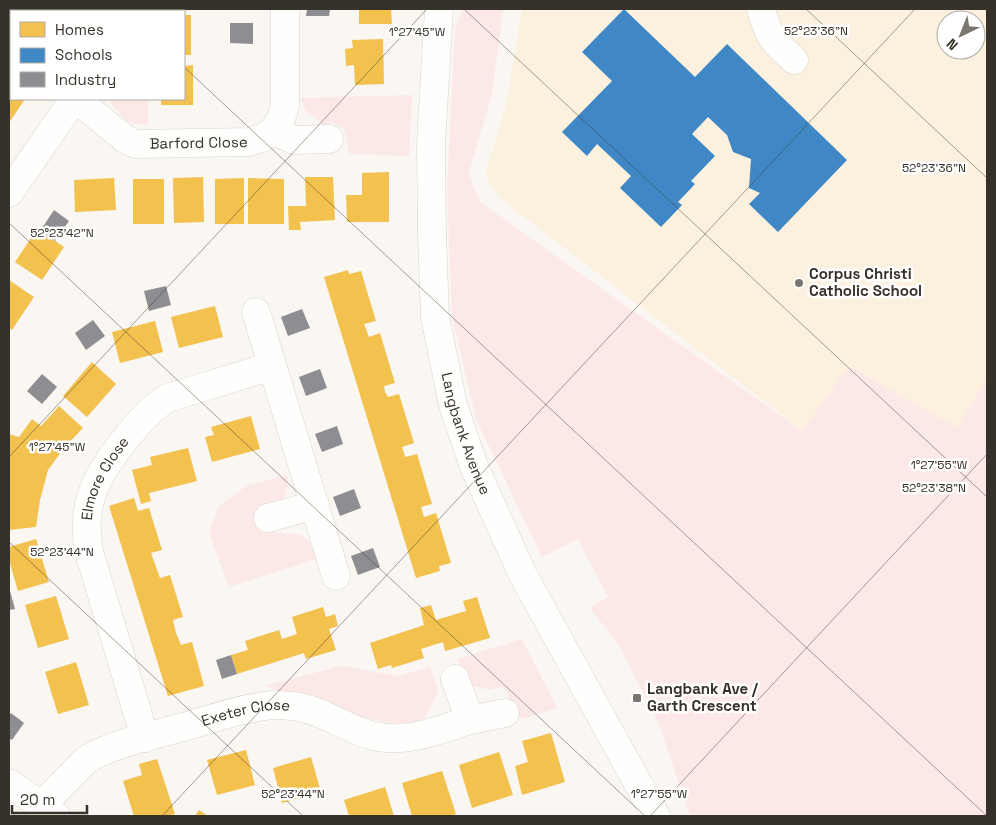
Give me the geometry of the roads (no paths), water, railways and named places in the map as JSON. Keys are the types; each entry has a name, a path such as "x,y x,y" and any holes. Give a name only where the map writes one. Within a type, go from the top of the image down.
{"street":[{"path":"284,9 285,106 281,119 273,130 294,140 330,139"},
{"name":"Langbank Avenue","path":"439,9 431,143 432,235 435,316 453,405 475,469 523,575 656,816"},
{"path":"761,9 767,32 794,60"},
{"path":"9,193 74,100"},
{"name":"Barford Close","path":"76,100 125,139 136,144 248,142 262,138 273,130"},
{"path":"256,312 336,576"},
{"name":"Elmore Close","path":"145,738 89,552 86,529 87,511 92,493 112,457 159,403 168,398 272,366"},
{"path":"268,518 315,505"},
{"path":"455,679 470,720"},
{"name":"Exeter Close","path":"48,811 86,760 94,755 145,738 265,706 285,705 304,708 369,735 386,738 403,738 419,735 470,720 505,713"},
{"path":"9,783 48,811"}],"place":[{"name":"Corpus Christi Catholic School","path":"799,283"},
{"name":"Langbank Ave / Garth Crescent","path":"637,698"}]}
